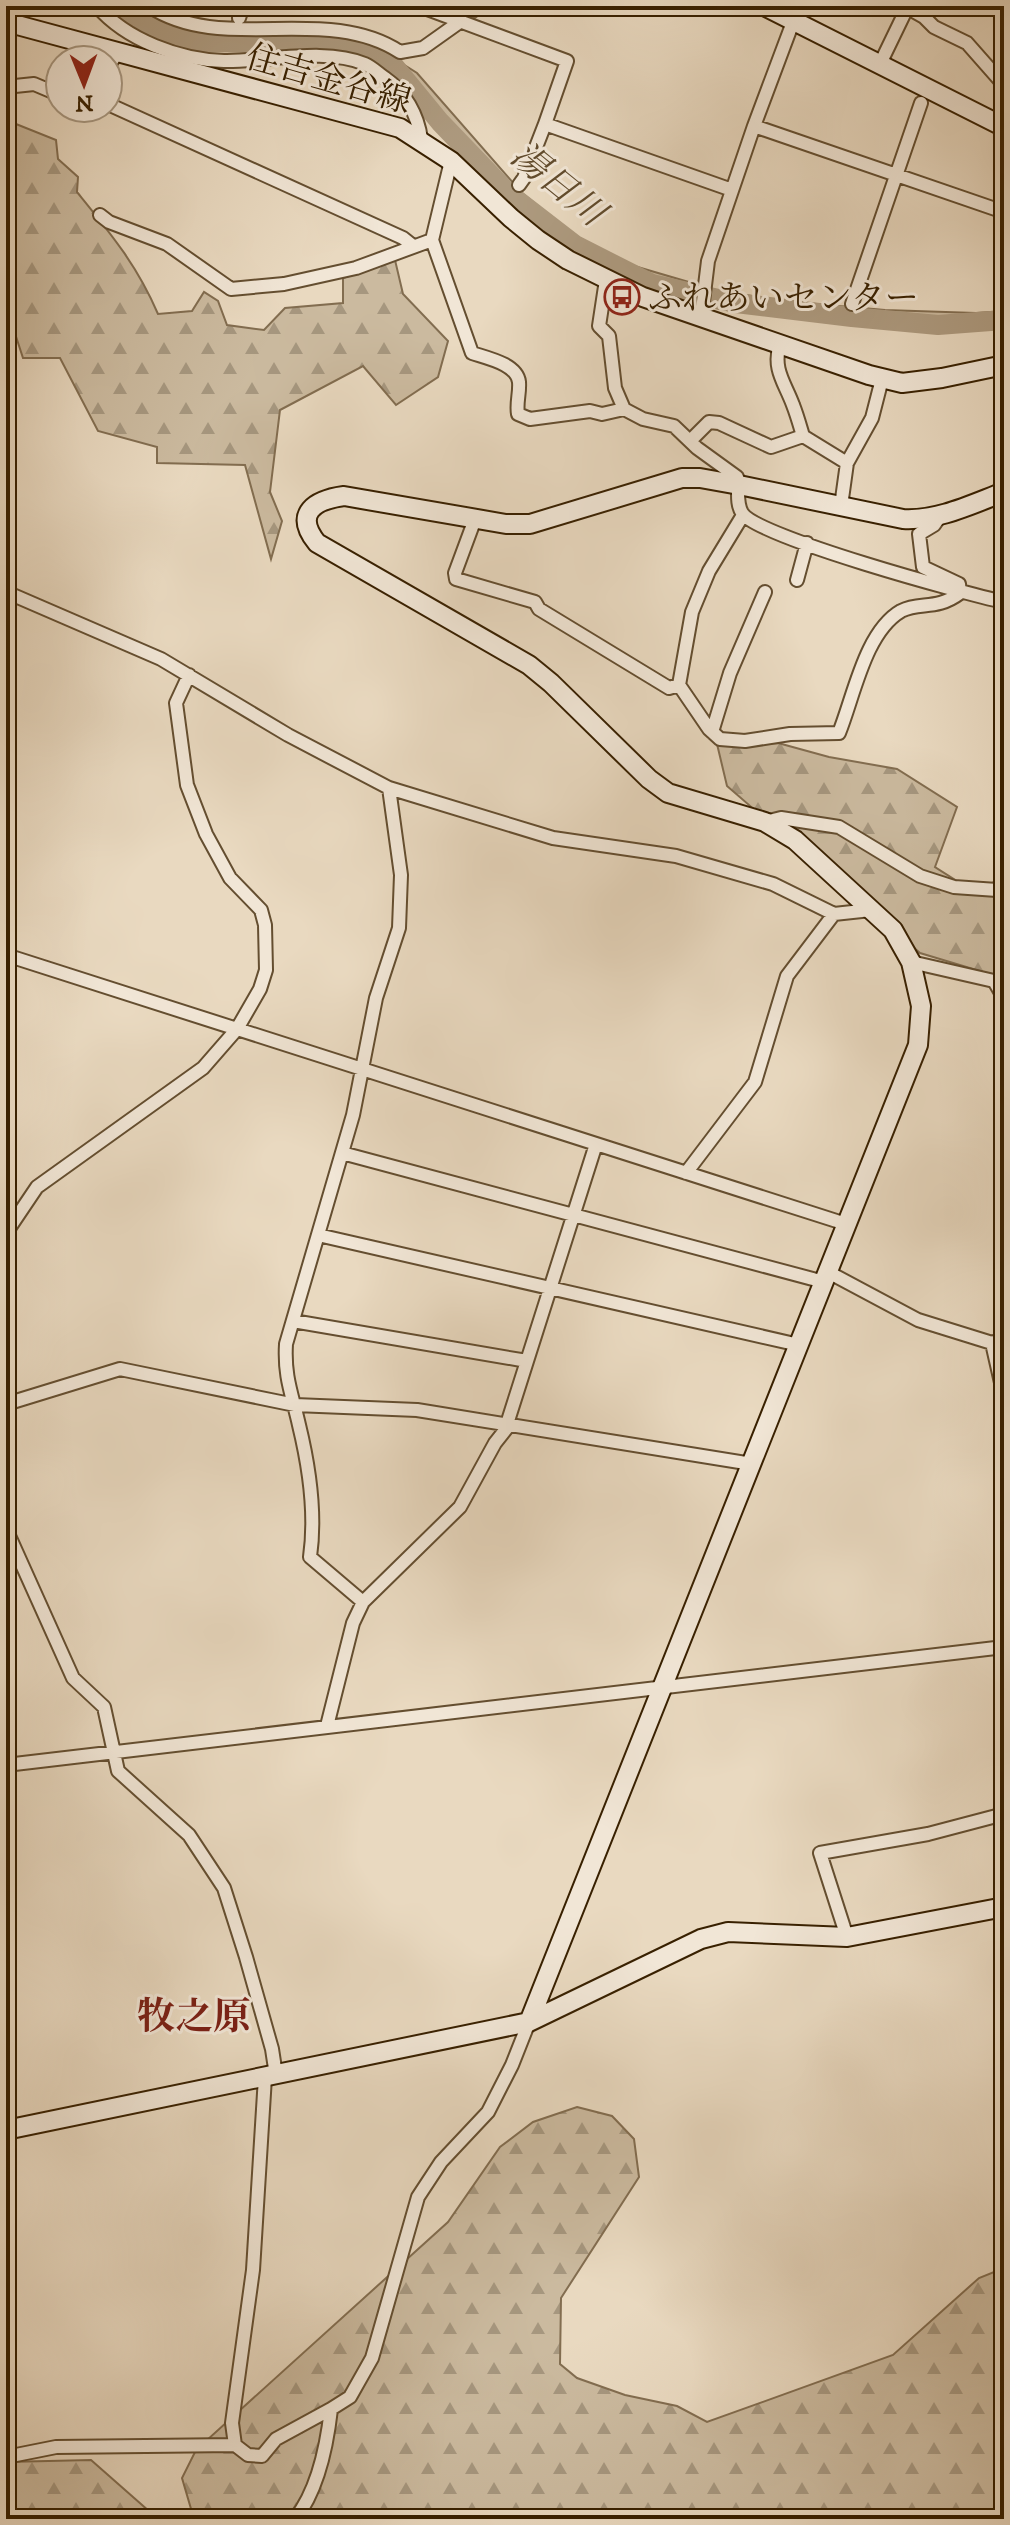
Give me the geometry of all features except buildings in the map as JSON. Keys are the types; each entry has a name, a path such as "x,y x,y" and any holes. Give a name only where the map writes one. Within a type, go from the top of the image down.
{"street":[{"path":"97,6 104,15 158,47 190,56 224,61 325,56 365,64 399,88 419,124 421,139"},
{"path":"149,6 164,16 199,26 358,33 386,43 400,52 423,48 465,23"},
{"path":"420,6 567,61 519,185"},
{"path":"764,6 1004,127"},
{"path":"879,66 908,7 934,27 967,43 1004,85"},
{"name":"住吉金谷線","path":"6,22 68,44"},
{"path":"702,312 708,261 793,22"},
{"name":"住吉金谷線","path":"124,62 373,119 400,128 451,161 538,240 606,280 702,312 780,344 902,383 1004,365"},
{"path":"15,86 34,84 44,88"},
{"path":"852,304 921,103"},
{"path":"124,111 389,232 413,246"},
{"path":"545,124 732,190"},
{"path":"754,126 1004,212"},
{"path":"451,161 432,240 472,353 503,364 514,372 519,381 518,414 530,419 590,411 602,414 624,409"},
{"path":"100,215 109,222 167,244 231,289 284,284 356,268 432,240"},
{"path":"606,280 599,326 609,336 615,388 624,409 643,419 674,426 737,477 737,499 743,515 764,528 807,543 960,593 1004,602"},
{"path":"780,344 778,373 793,404 803,436 847,463"},
{"path":"841,506 847,463 872,418 882,379"},
{"path":"690,441 709,422 719,423 771,447 803,436"},
{"path":"6,2457 56,2447 235,2445 248,2455 262,2456 276,2439 350,2397 372,2358 418,2197 441,2162 488,2112 512,2065 918,1045 921,1006 911,962 893,930 795,840 765,822 668,793 529,665 317,543 308,531 306,520 310,510 324,499 344,496 506,524 530,524 682,478 700,478 920,520 1004,492"},
{"path":"743,515 709,571 692,612 679,685 720,739 745,741 820,731 839,733 873,642 889,621 904,609 947,603 960,593"},
{"path":"941,515 934,525 919,534 923,567 959,584 960,593"},
{"path":"475,519 455,573 456,579 535,602 539,609 669,688 679,685"},
{"path":"797,580 807,543"},
{"path":"6,592 161,659 288,735 389,788 553,838 676,856 773,884 834,914 871,910"},
{"path":"712,732 730,673 765,592"},
{"path":"6,1233 37,1187 203,1068 237,1029 260,989 266,970 265,925 261,910 230,878 206,834 187,785 176,703 189,675"},
{"path":"363,1602 310,1557 314,1530 295,1405 285,1369 286,1344 353,1115 376,998 399,928 401,875 389,788"},
{"path":"765,822 781,818 839,827 920,876 954,887 997,890 1004,885"},
{"path":"686,1173 755,1082 787,976 834,914"},
{"path":"6,955 846,1224"},
{"path":"911,962 994,981 1004,998"},
{"path":"327,1726 353,1623 363,1602 460,1507 509,1424 596,1144"},
{"path":"342,1153 574,1215 826,1277 918,1320 998,1341 1004,1396"},
{"path":"318,1235 799,1345"},
{"path":"293,1321 527,1361"},
{"path":"6,1404 120,1369 295,1405 417,1410 752,1464"},
{"path":"6,1529 73,1678 104,1707 118,1771 189,1835 224,1888 272,2049 253,2270 232,2423 235,2445"},
{"path":"6,1765 1004,1647"},
{"path":"847,1937 820,1853 928,1834 1004,1814"},
{"path":"6,2130 529,2022 701,1939 728,1932 847,1937 1004,1907"},
{"path":"295,2519 307,2504 321,2462 331,2409"}],"green space":[{"path":"112,6 134,6 149,19 179,30 298,33 363,39 417,73 522,193 573,234 624,263 716,290 782,301 885,310 1004,311 1004,328 943,332 726,310 661,298 547,242 488,183 403,84 362,56 170,41 142,29"},
{"path":"6,120 56,140 58,159 78,177 77,192 132,265 158,314 192,311 204,292 218,301 227,325 264,330 285,308 343,303 343,278 395,260 403,294 448,341 438,377 396,405 363,366 280,410 270,492 282,521 271,559 245,465 157,463 157,447 98,431 60,358 23,358 8,312 6,315"},
{"path":"778,743 829,757 897,769 957,807 935,867 968,888 1004,893 1004,984 1000,977 920,953 727,786 717,744"},
{"path":"577,2107 612,2116 634,2139 639,2177 561,2298 560,2364 577,2378 625,2395 677,2406 707,2422 893,2355 979,2278 1004,2268 1004,2519 194,2519 182,2478 196,2450 448,2222 500,2147 533,2122"},
{"path":"91,2460 158,2519 6,2519 6,2462"}],"waterway":[{"name":"湯日川","path":"119,6 166,35 201,42 329,44 362,48 390,61 440,122 509,194 575,245 652,284 736,303 852,317 938,325 1004,320"},
{"path":"471,20 491,6"},
{"path":"390,61 411,56"}],"place":[{"name":"ふれあいセンター","path":"622,297"}],"district":[{"name":"牧之原","path":"194,2016"}]}
